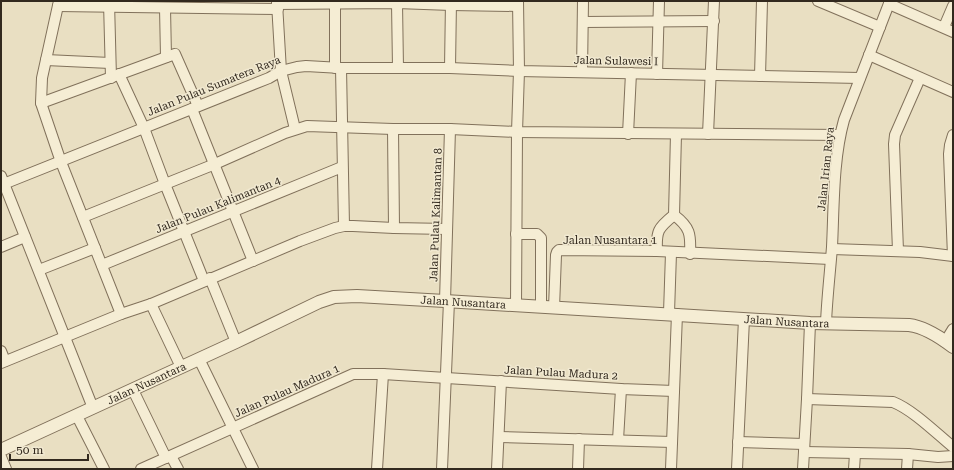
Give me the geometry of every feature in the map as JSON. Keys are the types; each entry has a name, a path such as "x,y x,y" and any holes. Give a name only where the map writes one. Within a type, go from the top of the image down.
{"street":[{"path":"582,72 583,1"},
{"path":"657,74 660,1"},
{"path":"708,134 712,75 714,1"},
{"path":"760,76 762,1"},
{"path":"335,2 338,68 343,127 342,167 344,226"},
{"path":"121,314 61,162 41,104 42,78 58,4 109,4 165,8 335,2 518,3 519,71 517,132 516,305"},
{"path":"821,2 880,26"},
{"path":"889,2 948,29 953,6"},
{"name":"Jalan Irian Raya","path":"826,323 827,293 832,248 833,209 840,135 844,120 889,2"},
{"path":"397,3 398,68"},
{"path":"450,68 451,3"},
{"path":"109,4 110,63 115,76 144,128 185,231 236,342"},
{"path":"277,5 281,72 295,129"},
{"path":"165,8 170,56 195,107 233,212 253,261"},
{"path":"583,22 714,21"},
{"path":"869,55 953,92"},
{"path":"41,104 170,56"},
{"path":"46,60 110,63"},
{"name":"Jalan Pulau Sumatera Raya","path":"2,182 61,162 281,72 297,67 450,68 519,71"},
{"name":"Jalan Sulawesi I","path":"519,71 860,78"},
{"path":"628,134 631,73"},
{"path":"898,251 894,144 895,135 920,78"},
{"path":"83,218 215,164 295,129 307,126 628,134 840,135"},
{"path":"393,129 394,228"},
{"name":"Jalan Pulau Kalimantan 8","path":"442,469 446,379 447,229 450,129"},
{"path":"656,251 657,233 674,215 676,134"},
{"path":"832,248 898,251 953,256 949,174 953,135"},
{"name":"Jalan Pulau Kalimantan 4","path":"102,265 342,167"},
{"path":"2,182 39,270 93,408"},
{"path":"674,215 683,222 691,236 690,254"},
{"path":"1,351 3,362 121,314 151,304 300,241 344,226 447,229"},
{"path":"516,234 537,234 541,238 541,306"},
{"path":"1,247 25,237"},
{"path":"39,270 95,248"},
{"name":"Jalan Nusantara 1","path":"554,308 556,255 559,250 656,251 690,254 830,259"},
{"name":"Jalan Nusantara 1","path":"671,253 674,391 671,469"},
{"name":"Jalan Nusantara","path":"1,450 133,390 319,302 334,297 357,296 541,306 810,323 917,326 949,344"},
{"path":"151,304 181,367"},
{"path":"737,469 744,319"},
{"path":"803,469 810,323"},
{"path":"949,344 953,329"},
{"path":"199,359 253,469"},
{"name":"Jalan Pulau Madura 1","path":"141,469 353,374 383,374 446,379"},
{"path":"377,469 383,374"},
{"name":"Jalan Pulau Madura 2","path":"446,379 674,391"},
{"path":"497,469 501,381"},
{"path":"618,440 621,389"},
{"path":"133,390 169,457 178,469"},
{"path":"807,398 893,402 901,405 953,447"},
{"path":"77,416 104,469"},
{"path":"499,436 672,442"},
{"path":"578,439 578,469"},
{"path":"738,442 855,454 908,454 938,457 953,456"},
{"path":"854,469 855,454"},
{"path":"907,469 908,454"},
{"path":"1,457 6,469"}]}
